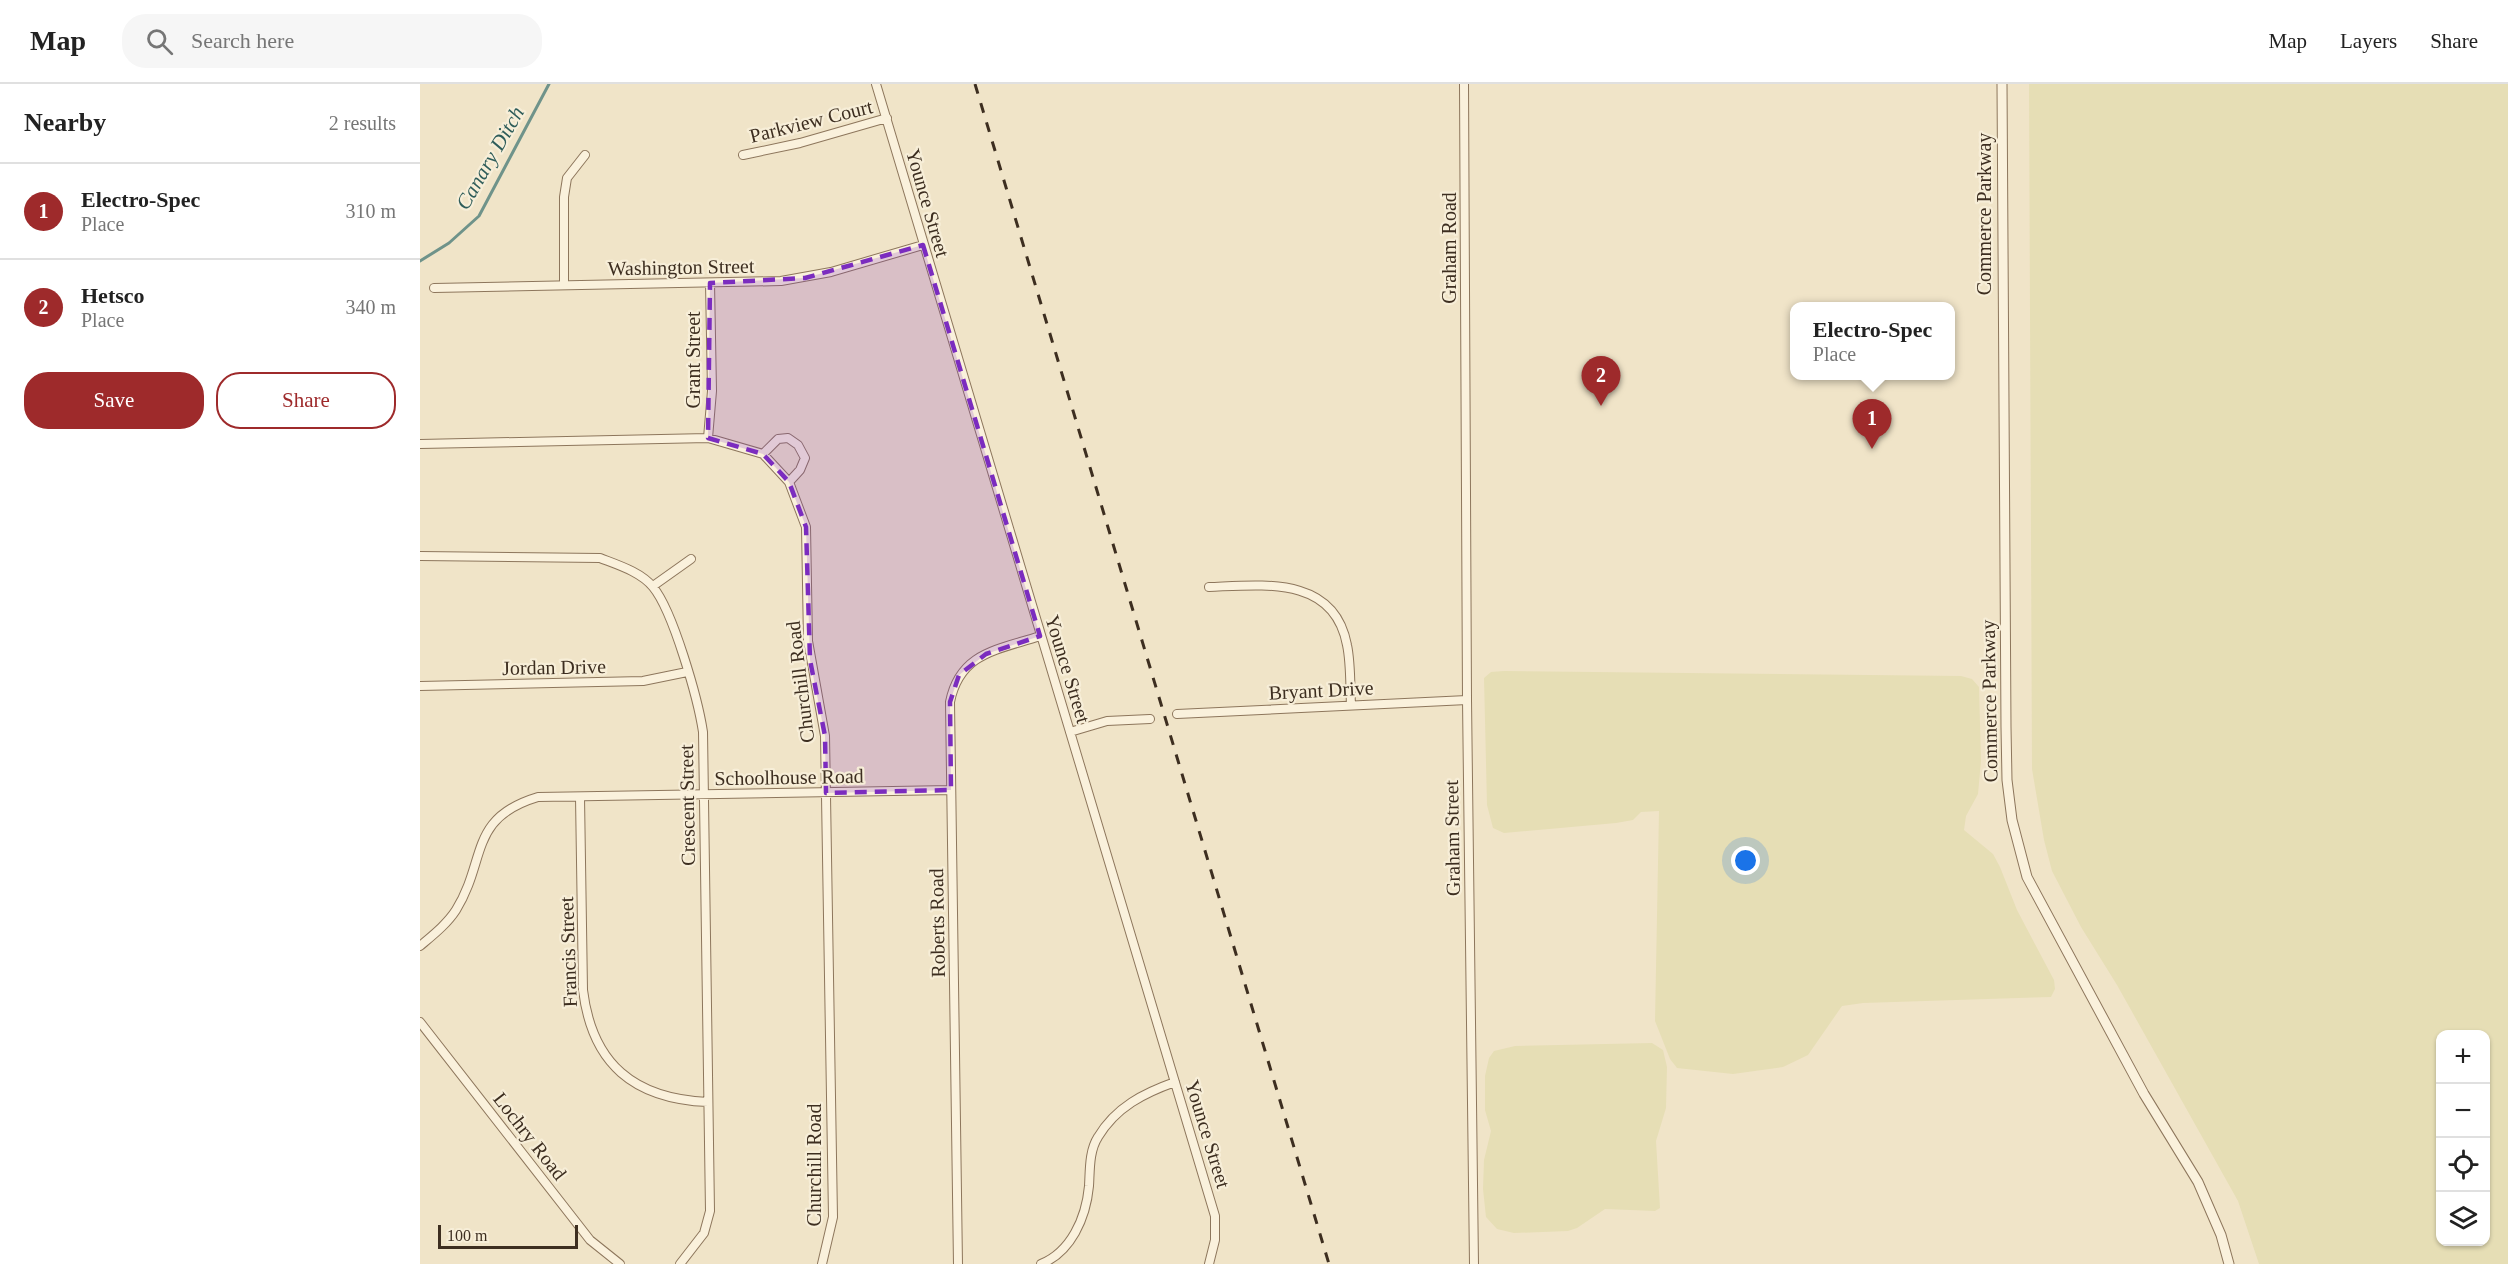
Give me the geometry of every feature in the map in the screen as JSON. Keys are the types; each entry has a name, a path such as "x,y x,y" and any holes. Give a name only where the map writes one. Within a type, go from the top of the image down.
{"street":[{"name":"Younce Street","path":"876,84 1215,1216 1215,1240 1209,1264"},
{"name":"Graham Road","path":"1464,84 1466,411"},
{"name":"Commerce Parkway","path":"2001,84 2006,727 2007,780 2012,820 2027,877 2144,1094 2198,1182 2221,1235 2229,1264"},
{"name":"Parkview Court","path":"743,155 800,143 887,118"},
{"path":"564,285 564,197 567,178 585,155"},
{"name":"Washington Street","path":"434,288 710,283 805,278 923,245"},
{"name":"Grant Street","path":"708,438 712,391 710,283"},
{"name":"Graham Street","path":"1466,411 1474,1264"},
{"path":"420,444 708,438 763,454 778,439 788,438 798,445 805,458 800,470 789,482"},
{"name":"Churchill Road","path":"763,454 789,482 806,527 808,641 824,720 833,1217 822,1264"},
{"name":"Crescent Street","path":"420,556 600,558 626,567 653,586 667,611 697,698 703,732 709,1217 704,1233 680,1264"},
{"path":"653,586 691,559"},
{"path":"1209,587 1281,585 1302,590 1321,602 1339,622 1347,645 1351,705"},
{"name":"Roberts Road","path":"958,1264 950,702 958,675 976,658 1040,636"},
{"name":"Jordan Drive","path":"420,686 643,681 687,672"},
{"name":"Bryant Drive","path":"1177,714 1467,700"},
{"path":"1070,732 1107,721 1150,719"},
{"name":"Schoolhouse Road","path":"420,946 440,929 456,910 482,843 497,818 514,805 538,797 826,794 951,790"},
{"name":"Francis Street","path":"580,797 583,990 585,1010 596,1042 618,1070 640,1086 660,1096 708,1102"},
{"name":"Lochry Road","path":"420,1022 590,1240 620,1264"},
{"path":"1041,1264 1055,1258 1080,1225 1089,1187 1089,1166 1097,1138 1131,1101 1175,1082"}],"highlighted area":[{"path":"923,245 1040,636 986,654 959,675 950,702 951,790 826,793 825,736 810,660 806,527 789,482 763,454 708,438 710,283 805,278"}],"shaded area":[{"path":"2029,84 2508,84 2508,1264 2259,1264 2238,1201 2117,985 2081,927 2052,871 2044,840 2032,769"},
{"path":"1491,672 1961,676 1972,679 1979,687 1981,761 1978,794 1966,816 1964,830 1993,854 2000,867 2017,910 2054,980 2055,989 2051,997 1863,1003 1842,1006 1808,1055 1783,1067 1733,1074 1677,1068 1670,1059 1655,1021 1659,811 1641,812 1633,820 1616,823 1504,833 1493,828 1487,805 1484,678"},
{"path":"1652,1043 1663,1050 1667,1067 1666,1108 1656,1141 1660,1208 1655,1211 1605,1209 1577,1228 1568,1231 1514,1233 1497,1229 1486,1217 1483,1189 1484,1160 1491,1131 1485,1110 1485,1076 1489,1058 1494,1051 1515,1046"}],"waterway":[{"name":"Canary Ditch","path":"420,261 449,243 479,216 549,84"}],"railway":[{"path":"975,84 1329,1264"}],"place":[{"name":"Hetsco","path":"1601,406"},
{"name":"Electro-Spec","path":"1872,449"}]}
